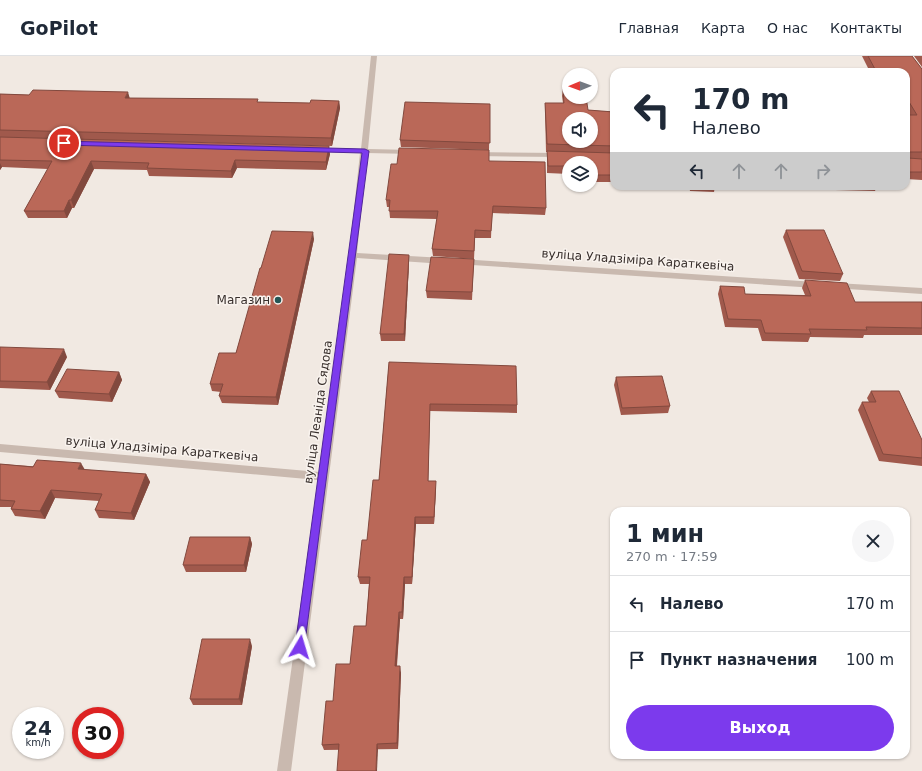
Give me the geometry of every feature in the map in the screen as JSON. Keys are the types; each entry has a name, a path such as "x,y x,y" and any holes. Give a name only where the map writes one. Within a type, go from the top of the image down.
{"street":[{"name":"вуліца Леаніда Сядова","path":"284,771 322,476 353,255 374,56"},
{"path":"310,150 420,152"},
{"path":"466,153 567,156"},
{"name":"вуліца Уладзіміра Караткевіча","path":"353,255 922,292"},
{"name":"вуліца Уладзіміра Караткевіча","path":"0,448 322,476"}],"building":[{"path":"868,56 912,56 922,69 922,152 910,152 910,115 917,115 910,104 910,68 874,68"},
{"path":"33,90 128,92 125,98 258,99 257,102 310,103 311,100 339,101 331,138 0,130 0,94 29,95"},
{"path":"405,102 490,104 490,143 400,140"},
{"path":"545,103 587,104 588,110 610,112 610,146 598,146 598,112 562,112 562,144 547,144"},
{"path":"0,137 329,146 326,162 235,160 231,171 147,168 149,163 91,161 64,211 24,211 52,161 0,160"},
{"path":"399,148 489,150 489,161 545,162 546,208 493,206 491,231 475,230 474,251 432,249 438,211 389,211 390,200 386,200 391,164 397,164"},
{"path":"547,151 610,153 610,175 598,175 598,156 562,156 562,166 548,166"},
{"path":"910,158 922,159 922,172 910,172"},
{"path":"786,230 824,230 843,274 802,271"},
{"path":"272,231 313,232 276,397 219,396 223,384 210,384 219,353 236,353"},
{"path":"389,254 409,255 404,334 380,334"},
{"path":"431,257 474,259 472,292 426,291"},
{"path":"805,280 847,283 855,302 922,302 922,328 866,327 867,330 809,329 811,334 765,333 761,320 728,319 720,286 744,287 745,294 811,296"},
{"path":"0,347 64,349 47,382 0,381"},
{"path":"389,362 516,366 517,405 430,404 428,481 436,481 434,517 415,517 412,577 404,577 402,612 399,612 395,666 400,666 397,743 377,744 376,771 337,771 339,744 322,745 326,701 333,701 336,664 350,664 354,626 366,626 370,577 358,577 362,540 367,540 373,480 379,480"},
{"path":"67,369 119,372 109,394 55,391"},
{"path":"662,376 670,406 622,408 616,377"},
{"path":"871,391 899,391 922,440 922,458 883,454 862,402 876,402"},
{"path":"37,460 81,463 78,469 146,474 131,513 95,510 102,494 51,490 40,511 11,509 15,501 0,500 0,464 33,467"},
{"path":"190,537 250,537 244,565 183,565"},
{"path":"202,639 250,639 239,699 190,699"}],"place":[{"name":"Магазин","path":"278,300"}],"route":[{"path":"64,143 365,151 353,255 300,647"}]}
